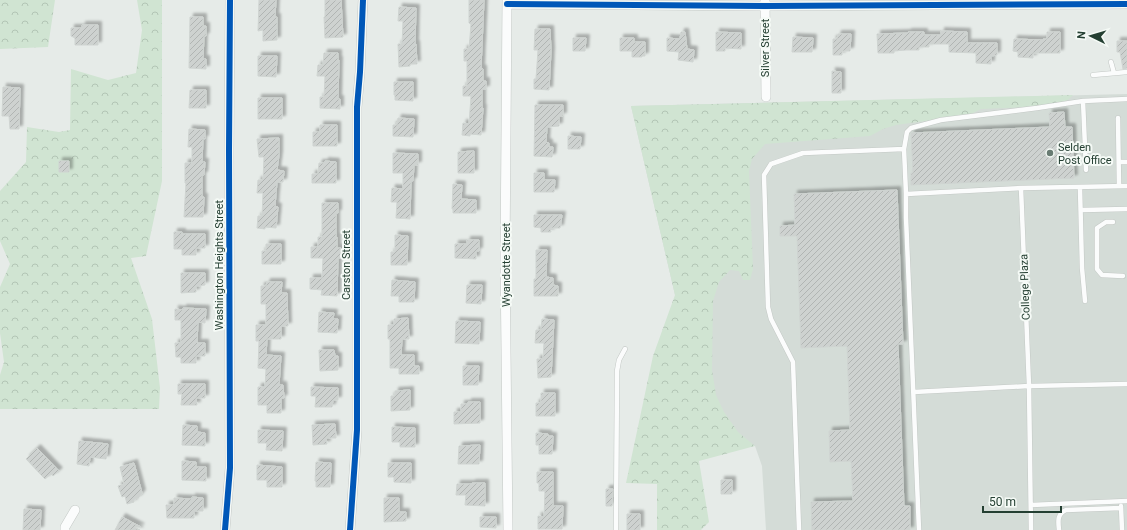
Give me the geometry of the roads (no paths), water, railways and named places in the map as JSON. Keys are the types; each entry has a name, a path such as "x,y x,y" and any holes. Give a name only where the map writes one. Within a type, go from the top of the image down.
{"street":[{"name":"Washington Heights Street","path":"225,530 230,468 230,0"},
{"name":"Carston Street","path":"350,530 357,430 357,114 363,0"},
{"path":"507,2 1127,4"},
{"name":"Wyandotte Street","path":"507,2 505,261 508,530"},
{"name":"Silver Street","path":"765,3 766,97"},
{"path":"64,530 75,510"}],"lane":[{"path":"1111,62 1114,73"},
{"path":"1093,75 1127,72"},
{"path":"919,530 906,224 904,149 907,132 911,128 941,120 1083,101 1127,99"},
{"path":"1083,101 1086,170"},
{"path":"1118,118 1119,186"},
{"path":"799,530 792,362 768,307 764,175 771,164 803,153 904,149"},
{"path":"1118,162 1127,162"},
{"path":"906,194 1021,188 1127,186"},
{"name":"College Plaza","path":"1021,188 1029,386 1032,530"},
{"path":"1080,188 1082,210 1082,268 1085,301"},
{"path":"1082,210 1127,209"},
{"path":"1113,222 1106,222 1097,228 1098,269 1102,275 1123,276"},
{"path":"616,530 617,371 619,360 625,349"},
{"path":"914,392 1029,386 1127,384"},
{"path":"1121,501 1122,530"},
{"path":"1031,505 1127,501"},
{"path":"1059,530 1058,519 1066,510 1121,508"}],"place":[{"name":"Selden Post Office","path":"1050,153"}]}
